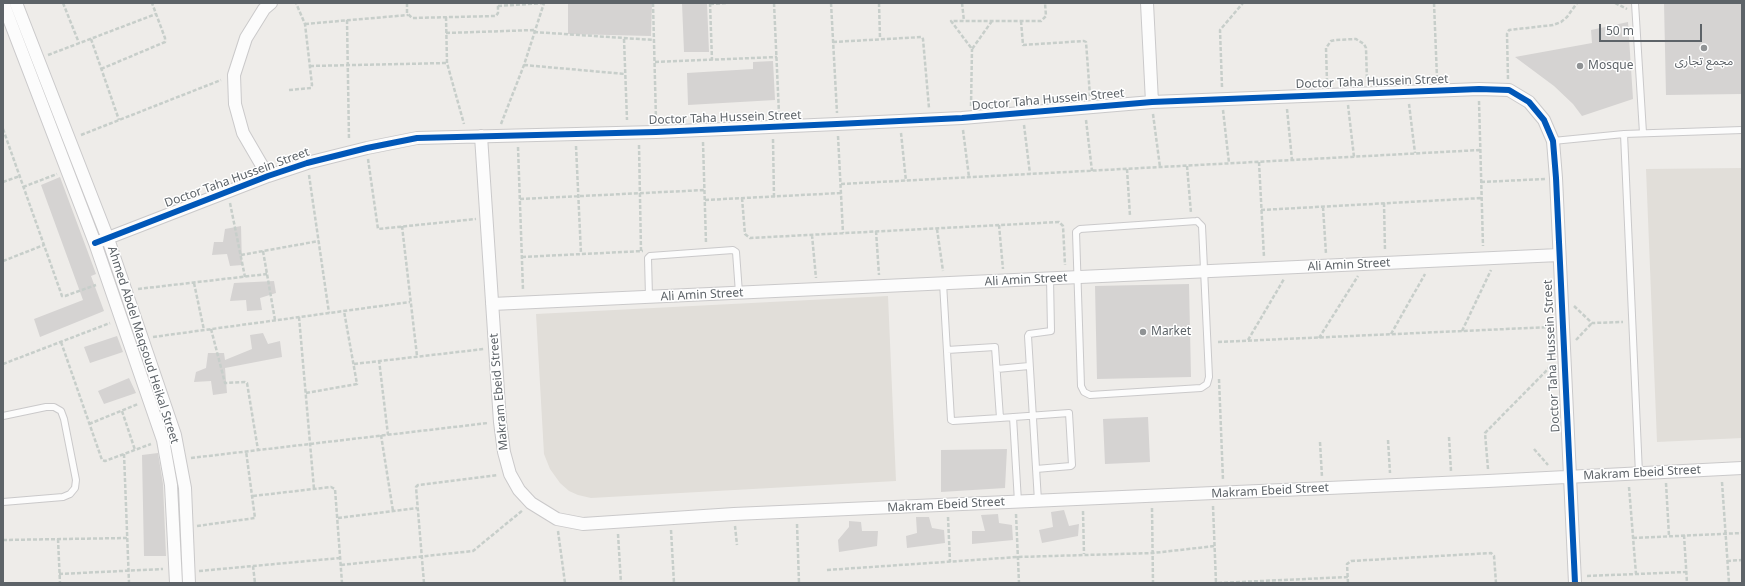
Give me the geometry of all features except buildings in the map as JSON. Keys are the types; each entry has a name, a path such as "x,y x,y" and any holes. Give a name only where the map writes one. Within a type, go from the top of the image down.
{"street":[{"name":"Ahmed Abdel Maqsoud Heikal Street","path":"16,3 108,239 175,435 185,488 189,577"},
{"path":"268,176 243,133 235,104 234,74 246,38 264,9 271,3"},
{"path":"1148,3 1152,102"},
{"name":"Ahmed Abdel Maqsoud Heikal Street","path":"4,9 9,35 67,170 95,243 163,440 171,485 176,583"},
{"name":"Doctor Taha Hussein Street","path":"95,243 268,176 307,163 367,148 416,138 633,133 776,127 967,118 1152,102 1437,90 1509,90 1529,102 1544,120 1553,141 1556,178 1563,354 1564,477 1575,580"},
{"name":"Makram Ebeid Street","path":"481,136 500,422 504,452 510,474 519,490 531,503 557,519 583,524 796,511 1451,483 1742,468"},
{"name":"Ali Amin Street","path":"492,304 1559,255"}],"lane":[{"path":"1635,3 1643,133"},
{"path":"1553,141 1624,134 1742,130"},
{"path":"1624,134 1633,321 1633,474"},
{"path":"1192,222 1199,222 1202,226 1209,377 1207,384 1202,388 1090,395 1084,392 1081,386 1071,277 1076,235 1078,230 1192,222"},
{"path":"650,297 648,258 650,256 735,250 739,293"},
{"path":"1038,501 1028,334 1051,331 1050,278"},
{"path":"944,283 951,420 1070,413 1072,465 1036,469"},
{"path":"947,350 994,346 1000,418"},
{"path":"997,369 1029,366"},
{"path":"3,416 46,407 54,407 61,411 64,418 76,480 75,488 70,494 63,497 3,502"},
{"path":"1013,417 1017,502"}],"path":[{"path":"63,3 79,43"},
{"path":"101,69 165,42 166,38 152,3"},
{"path":"289,90 312,87 305,24 296,3"},
{"path":"407,3 408,15"},
{"path":"305,24 408,15 412,18 496,16 498,12 498,5 544,3 524,65 496,136"},
{"path":"653,3 656,132"},
{"path":"712,60 710,3 727,3"},
{"path":"774,3 777,57 774,197"},
{"path":"831,3 843,233"},
{"path":"879,3 880,38"},
{"path":"962,3 964,21"},
{"path":"972,49 950,21 1043,20 1046,16 1045,3"},
{"path":"1229,163 1222,99 1220,30 1243,3"},
{"path":"1434,3 1437,90"},
{"path":"1509,90 1508,31 1560,22 1567,17 1577,3"},
{"path":"38,59 156,14"},
{"path":"446,17 447,63 467,136"},
{"path":"347,20 350,152"},
{"path":"969,177 967,118 972,49 992,21"},
{"path":"1021,21 1023,45 1086,42 1092,171"},
{"path":"446,33 535,31 624,39 654,40"},
{"path":"833,42 921,36 923,39 930,120"},
{"path":"91,39 119,120"},
{"path":"624,39 625,74 640,193 641,251"},
{"path":"1327,95 1326,48 1331,41 1335,40 1356,39 1364,44 1366,48 1368,93"},
{"path":"655,62 777,57"},
{"path":"310,66 447,63"},
{"path":"524,65 625,74"},
{"path":"69,140 234,74"},
{"path":"1479,89 1483,258"},
{"path":"1408,92 1415,153"},
{"path":"1346,94 1354,157"},
{"path":"1286,97 1292,160"},
{"path":"1152,102 1160,167"},
{"path":"1023,113 1030,174"},
{"path":"900,121 906,181"},
{"path":"3,129 4,136 24,187 62,296 108,281"},
{"path":"702,130 705,190 705,247"},
{"path":"575,134 581,254"},
{"path":"517,135 524,303"},
{"path":"367,148 377,228 486,218"},
{"path":"841,184 1480,150"},
{"path":"1259,162 1264,268"},
{"path":"307,163 330,313"},
{"path":"1187,166 1192,222"},
{"path":"1127,169 1131,226"},
{"path":"24,187 67,170"},
{"path":"3,182 20,176"},
{"path":"1481,182 1556,178"},
{"path":"520,198 705,190"},
{"path":"228,192 245,277"},
{"path":"705,200 841,193"},
{"path":"742,198 745,234 748,238 1061,223 1063,226 1071,277"},
{"path":"1262,210 1482,198"},
{"path":"1384,203 1386,263"},
{"path":"1323,207 1327,266"},
{"path":"999,225 1004,280"},
{"path":"402,226 417,356"},
{"path":"937,229 944,283"},
{"path":"876,232 879,286"},
{"path":"812,235 817,289"},
{"path":"241,255 319,241"},
{"path":"3,261 44,245"},
{"path":"522,257 649,250"},
{"path":"263,251 275,320"},
{"path":"1462,331 1498,258"},
{"path":"1391,334 1433,261"},
{"path":"1319,338 1366,264"},
{"path":"1247,341 1291,267"},
{"path":"126,291 267,274"},
{"path":"194,283 204,330"},
{"path":"1560,294 1592,323 1633,321"},
{"path":"142,339 410,302"},
{"path":"306,393 356,385 357,382 344,311"},
{"path":"299,317 314,489"},
{"path":"3,364 121,318"},
{"path":"1218,342 1562,326"},
{"path":"211,329 225,383 247,383 258,450"},
{"path":"1218,334 1218,350"},
{"path":"61,342 102,460 105,461 163,440"},
{"path":"354,364 378,360 495,348"},
{"path":"1488,481 1485,433 1563,354"},
{"path":"378,360 388,435"},
{"path":"1219,374 1218,493 1215,546 1217,583 1281,582 1348,577"},
{"path":"89,424 150,399"},
{"path":"122,411 135,450"},
{"path":"180,459 500,422"},
{"path":"381,436 393,511"},
{"path":"1449,437 1451,483"},
{"path":"1388,440 1391,485"},
{"path":"1320,442 1322,488"},
{"path":"1534,449 1564,477"},
{"path":"187,527 256,517 246,451"},
{"path":"124,454 129,583"},
{"path":"1721,469 1729,583"},
{"path":"1665,472 1669,536"},
{"path":"424,583 415,488 417,486 510,474"},
{"path":"1633,474 1633,538 1636,574"},
{"path":"253,496 331,487 335,489 342,583"},
{"path":"1152,496 1153,583"},
{"path":"1083,499 1084,554"},
{"path":"1017,502 1019,583"},
{"path":"341,566 473,551 531,503"},
{"path":"947,505 950,562"},
{"path":"338,518 417,508"},
{"path":"796,511 799,583"},
{"path":"734,514 737,545"},
{"path":"670,518 674,583"},
{"path":"557,519 565,583"},
{"path":"617,522 621,583"},
{"path":"1633,538 1742,533"},
{"path":"1684,535 1687,583"},
{"path":"3,540 127,538"},
{"path":"58,539 60,583"},
{"path":"827,570 1018,557 1153,553 1215,546"},
{"path":"1348,583 1347,564 1351,561 1491,553 1494,556 1496,583"},
{"path":"189,577 253,566 340,558"},
{"path":"1728,561 1742,560"},
{"path":"253,566 255,583"},
{"path":"59,574 176,568"},
{"path":"1575,580 1636,574 1686,572"}],"shaded area":[{"path":"1742,168 1742,438 1657,442 1646,169"},
{"path":"888,296 896,481 591,498 569,491 560,483 550,469 544,454 536,314"}],"cycle path":[{"path":"95,243 268,176 307,163 367,148 417,138 656,132 962,118 1152,102 1479,89 1509,90 1529,102 1544,120 1553,141 1575,583"}],"place":[{"name":"مجمع تجارى","path":"1704,48"},
{"name":"Mosque","path":"1580,66"},
{"name":"Market","path":"1143,332"}]}
